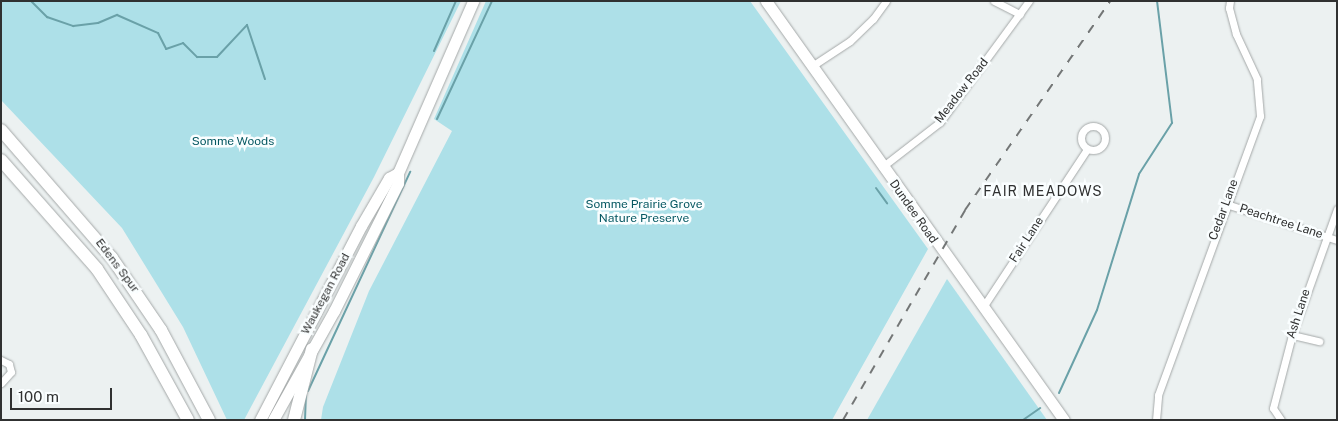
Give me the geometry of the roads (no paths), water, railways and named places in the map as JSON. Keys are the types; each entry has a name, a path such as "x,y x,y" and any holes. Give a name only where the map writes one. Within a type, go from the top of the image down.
{"highway":[{"name":"Edens Spur","path":"1,130 112,258 161,330 209,420"},
{"name":"Edens Spur","path":"1,160 112,291 188,420"},
{"path":"294,420 312,349"}],"main road":[{"name":"Waukegan Road","path":"272,420 312,349 398,183 398,173 473,1"},
{"name":"Dundee Road","path":"766,1 882,167 1064,420"},
{"name":"Waukegan Road","path":"260,420 361,226 389,178 398,173"}],"street":[{"path":"812,66 850,41 873,19 886,1"},
{"path":"994,1 1020,14"},
{"name":"Meadow Road","path":"882,167 940,122 1029,1"},
{"name":"Cedar Lane","path":"1156,420 1158,395 1226,204 1260,116 1261,100 1257,79 1236,34 1229,8 1230,1"},
{"name":"Fair Lane","path":"983,307 1087,149"},
{"name":"Peachtree Lane","path":"1226,204 1337,240"},
{"name":"Ash Lane","path":"1280,420 1273,408 1292,335 1325,236 1337,209"},
{"path":"1292,335 1319,341"},
{"path":"1,360 8,364 11,372 8,379 1,383"}],"waterway":[{"path":"31,1 47,17 73,26 98,23 117,15 158,33 166,49 183,43 197,57 217,57 247,25 265,79"},
{"path":"434,51 456,1"},
{"path":"437,119 492,1"},
{"path":"1059,393 1097,310 1139,174 1172,123 1157,1"},
{"path":"308,391 410,172"},
{"path":"876,188 887,203"},
{"path":"305,420 306,395"},
{"path":"1023,420 1040,408"}],"railway":[{"path":"843,420 965,210 1110,1"}],"district":[{"name":"FAIR MEADOWS","path":"1043,191"}],"park label":[{"name":"Somme Woods","path":"233,142"},
{"name":"Somme Prairie Grove Nature Preserve","path":"644,212"}]}
